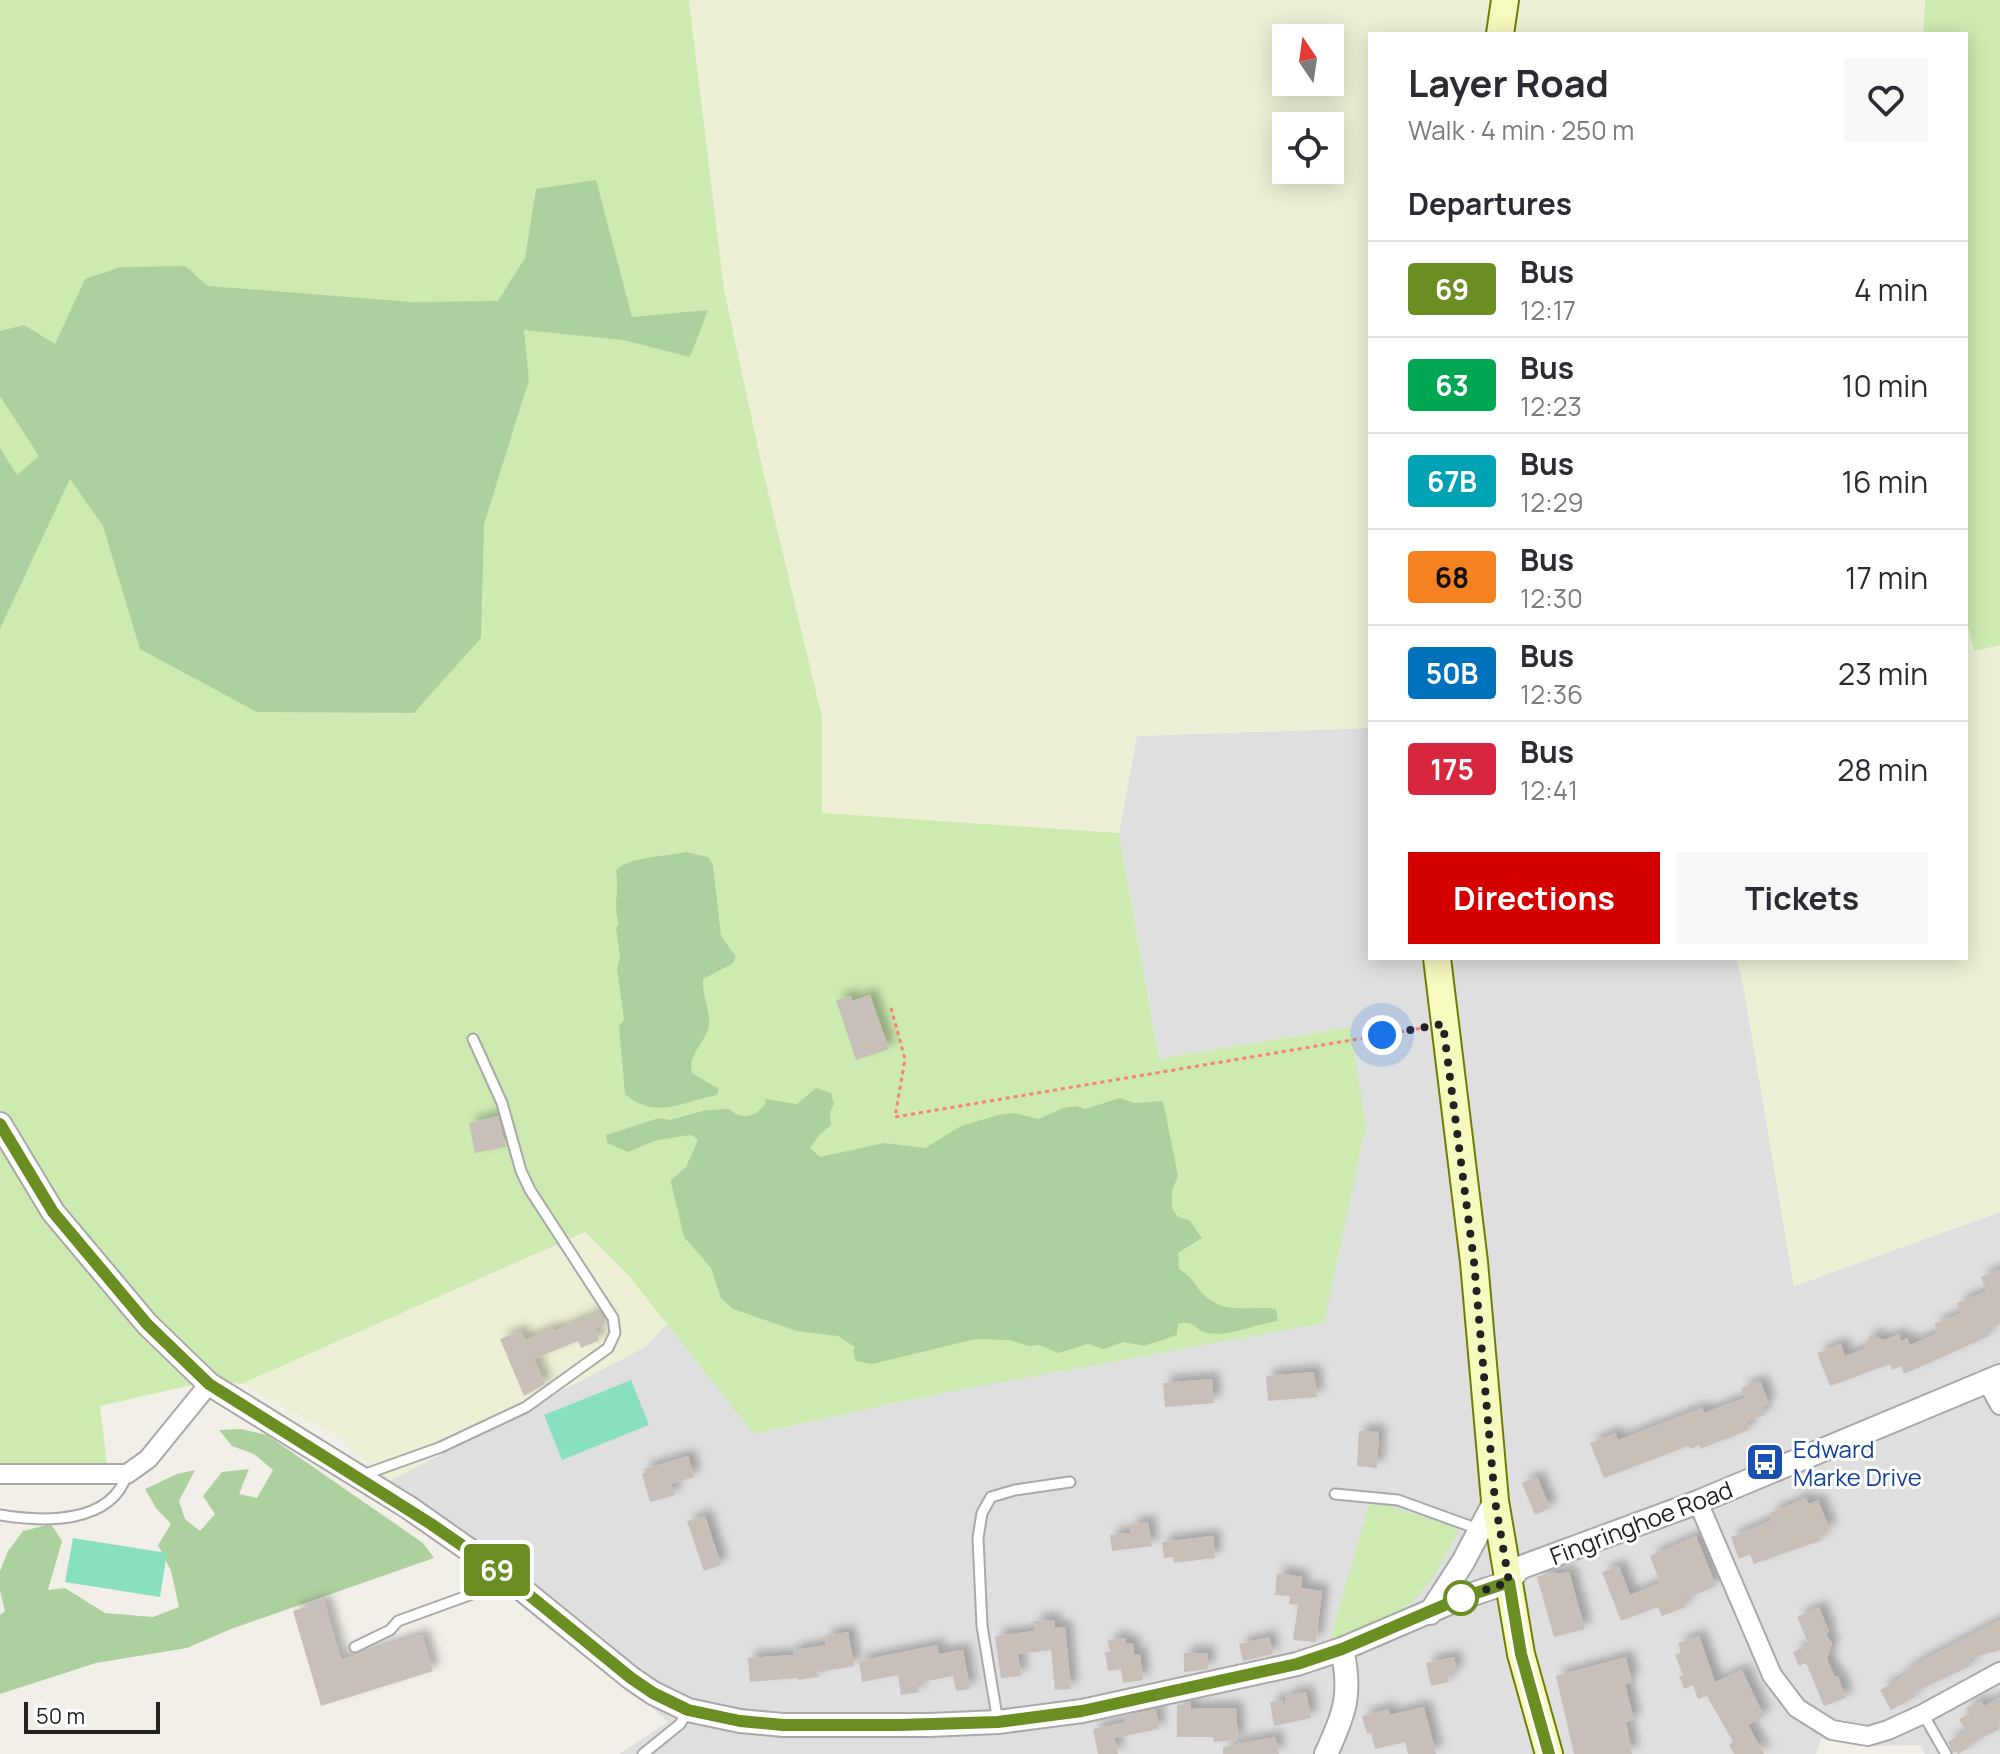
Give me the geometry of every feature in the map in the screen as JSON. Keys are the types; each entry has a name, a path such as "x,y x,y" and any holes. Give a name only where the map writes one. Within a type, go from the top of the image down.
{"main road":[{"path":"1500,32 1505,0"},
{"path":"1437,960 1474,1262 1495,1501 1521,1654 1549,1754"}],"street":[{"name":"Fingringhoe Road","path":"0,1124 53,1212 147,1324 209,1384 360,1477 502,1573 653,1693 688,1710 740,1721 783,1725 998,1722 1082,1711 1297,1664 1509,1582 1519,1568 1698,1502 1994,1378"},
{"path":"1994,1378 2000,1405"},
{"path":"0,1474 127,1474 148,1459 209,1384"},
{"path":"1430,1613 1495,1501"},
{"path":"1698,1502 1772,1675 1797,1708 1832,1730 1868,1736 1923,1714 2000,1672"},
{"path":"1326,1754 1346,1706 1347,1670 1342,1649"}],"lane":[{"path":"360,1477 441,1447 526,1407 608,1348 615,1333 613,1318 530,1190 521,1171 502,1103 473,1039"},
{"path":"0,1515 41,1521 90,1511 111,1501 124,1484 127,1474"},
{"path":"998,1722 982,1626 978,1538 982,1513 991,1497 1015,1490 1070,1482"},
{"path":"1335,1494 1398,1500 1480,1529"},
{"path":"355,1647 390,1630 398,1621 475,1593 502,1573"},
{"path":"643,1754 680,1724 688,1710"},
{"path":"1923,1714 1946,1754"}],"path":[{"path":"891,1008 905,1059 895,1117 1443,1024"}],"shaded area":[{"path":"1368,728 1368,960 1737,960 1794,1286 2000,1212 2000,1754 1925,1754 1920,1745 1860,1746 1821,1739 1816,1754 619,1754 668,1722 389,1481 645,1347 667,1324 755,1434 943,1393 1349,1027 1159,1059 1119,833 1137,736"}],"green space":[{"path":"0,0 689,0 724,290 822,717 822,813 1119,833 1159,1059 1350,1027 1366,1126 1324,1323 943,1393 754,1434 629,1276 585,1232 241,1384 214,1380 100,1406 107,1464 0,1467"},
{"path":"689,0 1924,0 1922,32 1368,32 1368,728 1136,736 1119,833 822,814 822,717 724,290"},
{"path":"1925,0 2000,0 2000,645 1974,651 1968,626 1968,32 1923,32"},
{"path":"596,180 632,317 708,310 690,357 623,340 524,330 529,380 484,524 481,638 414,713 257,712 140,649 103,526 70,479 0,629 0,448 17,475 39,456 0,396 0,331 24,325 55,344 85,279 121,267 185,266 208,286 412,302 498,301 525,258 536,189"},
{"path":"1968,628 1974,651 2000,645 2000,1212 1794,1286 1737,960 1968,960"},
{"path":"686,852 708,857 713,865 721,936 736,957 732,964 703,979 709,1025 691,1066 692,1073 719,1089 717,1095 658,1108 636,1102 625,1094 619,1026 624,1020 617,969 620,957 616,928 619,924 616,871 629,862"},
{"path":"816,1088 831,1093 834,1104 830,1112 831,1125 810,1148 820,1157 884,1143 925,1148 961,1126 998,1115 1014,1113 1039,1119 1063,1108 1076,1106 1085,1109 1120,1098 1134,1103 1163,1101 1178,1176 1172,1191 1172,1208 1178,1217 1189,1220 1202,1238 1178,1253 1179,1269 1214,1303 1231,1308 1276,1309 1278,1321 1217,1334 1203,1332 1184,1323 1178,1324 1177,1335 1144,1346 1124,1342 1103,1349 1088,1344 1058,1353 1040,1345 976,1339 872,1364 856,1361 853,1354 855,1347 838,1336 797,1331 733,1309 721,1298 711,1268 684,1237 671,1183 686,1167 698,1140 692,1135 657,1140 628,1152 607,1143 606,1135 659,1118 670,1120 706,1110 729,1109 749,1116 762,1108 766,1103 764,1099 797,1104"},
{"path":"585,1232 629,1276 667,1324 645,1347 389,1481 340,1437 241,1384"},
{"path":"631,1380 649,1425 562,1460 544,1415"},
{"path":"241,1429 267,1435 423,1543 434,1558 231,1629 187,1648 96,1663 0,1694 0,1615 5,1611 0,1591 0,1571 8,1551 23,1531 51,1524 62,1541 48,1590 65,1588 105,1613 153,1617 179,1607 171,1571 158,1545 171,1524 156,1508 145,1489 177,1474 195,1470 179,1501 185,1519 200,1531 215,1514 203,1496 222,1472 249,1469 239,1494 257,1498 273,1470 254,1454 232,1446 219,1430"},
{"path":"1370,1501 1456,1527 1458,1533 1432,1577 1413,1601 1380,1622 1330,1640"},
{"path":"73,1538 167,1553 160,1597 65,1582"}],"building":[{"path":"870,995 889,1049 856,1060 836,1000 851,996 852,1001"},
{"path":"498,1116 506,1147 475,1153 469,1123"},
{"path":"2000,1269 2000,1324 1986,1330 1989,1336 1904,1374 1901,1366 1892,1370 1890,1364 1830,1386 1817,1353 1841,1344 1845,1356 1864,1349 1870,1335 1885,1340 1899,1334 1901,1341 1907,1338 1910,1345 1938,1333 1934,1324 1961,1313 1957,1303 1986,1291 1981,1277"},
{"path":"600,1312 606,1324 595,1329 599,1340 581,1348 578,1341 534,1359 545,1384 524,1396 500,1339 521,1331 525,1340"},
{"path":"1314,1372 1317,1397 1268,1401 1266,1376"},
{"path":"1212,1379 1214,1403 1165,1407 1163,1383"},
{"path":"1760,1381 1769,1404 1762,1407 1765,1415 1746,1422 1749,1430 1700,1449 1699,1445 1690,1449 1688,1446 1604,1478 1590,1443 1615,1433 1618,1440 1702,1408 1704,1413 1745,1398 1741,1388"},
{"path":"1359,1431 1379,1432 1377,1468 1357,1466"},
{"path":"688,1456 694,1477 671,1484 675,1495 650,1502 642,1474 645,1473 644,1469"},
{"path":"1537,1477 1550,1508 1535,1515 1522,1483"},
{"path":"1806,1498 1809,1504 1818,1500 1830,1530 1819,1534 1822,1540 1754,1564 1750,1554 1739,1559 1731,1537 1772,1520 1770,1513"},
{"path":"705,1516 721,1565 704,1571 687,1521"},
{"path":"1148,1522 1152,1546 1112,1551 1110,1535 1131,1533 1130,1525"},
{"path":"1213,1536 1215,1558 1174,1563 1173,1557 1164,1558 1162,1542"},
{"path":"1696,1536 1716,1586 1683,1600 1686,1607 1662,1616 1658,1607 1621,1621 1602,1572 1619,1566 1630,1595 1660,1583 1650,1556"},
{"path":"1569,1572 1585,1629 1554,1637 1537,1577"},
{"path":"1277,1573 1302,1577 1301,1588 1322,1591 1316,1642 1293,1640 1298,1605 1289,1604 1290,1596 1275,1595"},
{"path":"324,1601 341,1660 422,1635 433,1671 321,1706 293,1611"},
{"path":"1819,1607 1832,1644 1827,1659 1835,1677 1838,1676 1846,1698 1824,1706 1806,1663 1799,1666 1793,1652 1809,1645 1797,1617"},
{"path":"1054,1620 1055,1628 1065,1627 1071,1689 1055,1690 1051,1650 1018,1654 1021,1676 1001,1678 995,1636 1035,1631 1034,1621"},
{"path":"2000,1620 2000,1650 1968,1659 1972,1665 1913,1693 1915,1697 1891,1710 1880,1690 1904,1676 1903,1673 1919,1662"},
{"path":"848,1632 854,1666 818,1672 819,1677 750,1682 748,1658 794,1655 793,1650 826,1645 825,1636"},
{"path":"1699,1636 1715,1682 1742,1670 1764,1716 1748,1725 1764,1754 1734,1754 1729,1745 1733,1742 1707,1696 1698,1699 1693,1685 1684,1689 1679,1676 1683,1675 1675,1655 1681,1652 1678,1643"},
{"path":"1269,1637 1273,1654 1243,1661 1239,1644"},
{"path":"1125,1638 1126,1644 1133,1643 1134,1655 1140,1654 1143,1680 1123,1683 1121,1669 1108,1671 1105,1652 1110,1652 1108,1640"},
{"path":"937,1645 939,1654 963,1650 970,1689 956,1691 953,1676 917,1683 919,1692 901,1695 898,1675 862,1682 859,1661"},
{"path":"1184,1653 1208,1653 1208,1669 1184,1672"},
{"path":"1454,1657 1457,1672 1448,1675 1449,1682 1431,1686 1426,1663"},
{"path":"1626,1657 1632,1682 1625,1684 1634,1720 1626,1722 1632,1754 1574,1754 1556,1676"},
{"path":"1306,1692 1311,1718 1274,1726 1270,1702 1283,1700 1285,1707 1286,1696"},
{"path":"2000,1697 1999,1729 1958,1754 1956,1751 1953,1753 1948,1742 1966,1731 1959,1719 1969,1714 1966,1708 1981,1701 1984,1706"},
{"path":"1191,1702 1191,1709 1236,1708 1238,1740 1214,1742 1213,1737 1177,1737 1177,1705"},
{"path":"1424,1707 1436,1754 1408,1754 1405,1742 1375,1749 1362,1716 1388,1709 1390,1715"},
{"path":"1156,1709 1159,1729 1114,1738 1118,1754 1098,1754 1093,1729 1126,1722 1125,1716"},
{"path":"1275,1737 1279,1754 1223,1754 1223,1747"}],"bus line":[{"name":"69","path":"0,1124 53,1212 147,1324 209,1384 408,1507 502,1573 631,1678 688,1710 708,1716 783,1725 998,1722 1082,1711 1297,1664 1509,1582 1521,1654 1549,1754"}],"place":[{"name":"Edward Marke Drive","path":"1765,1462"}],"route":[{"path":"1382,1035 1443,1024 1474,1262 1495,1501 1509,1582 1461,1598"}]}
